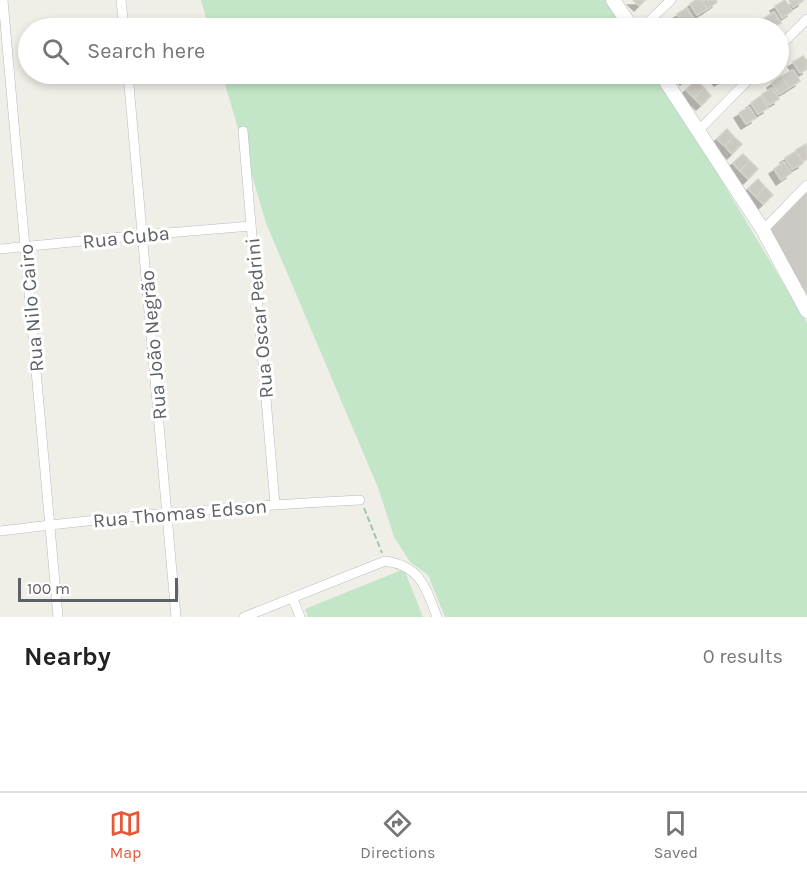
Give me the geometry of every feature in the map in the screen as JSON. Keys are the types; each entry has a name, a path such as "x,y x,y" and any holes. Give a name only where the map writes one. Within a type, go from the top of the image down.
{"street":[{"name":"Rua Nilo Cairo","path":"3,0 58,617"},
{"path":"121,0 123,18"},
{"path":"613,0 625,18"},
{"path":"652,18 671,0"},
{"path":"789,37 807,19"},
{"name":"Rua João Negrão","path":"129,84 176,617"},
{"path":"667,84 764,230 807,311"},
{"path":"698,131 744,84"},
{"name":"Rua Oscar Pedrini","path":"243,131 275,504"},
{"path":"764,230 807,185"},
{"name":"Rua Cuba","path":"0,249 251,226"},
{"name":"Rua Thomas Edson","path":"0,531 50,524 275,504 360,500"},
{"path":"244,617 385,561 408,567 424,583 437,617"},
{"path":"292,599 300,617"}],"path":[{"path":"360,500 385,561"}],"green space":[{"path":"201,0 612,0 624,18 206,18"},
{"path":"225,84 664,84 807,323 807,617 445,617 428,575 410,562 394,537 379,490 266,223"},
{"path":"404,569 423,617 308,617 305,609"}],"building":[{"path":"633,0 645,0 639,6"},
{"path":"696,0 702,0 707,9 697,15 690,4"},
{"path":"702,0 716,0 717,2 707,9"},
{"path":"785,0 792,11 782,18 775,6"},
{"path":"789,0 803,0 803,1 793,7"},
{"path":"687,8 693,18 679,18 677,14"},
{"path":"774,12 778,18 764,18"},
{"path":"803,56 807,61 807,69 800,73 793,62"},
{"path":"793,70 800,81 789,88 787,84 789,84 789,72"},
{"path":"692,84 700,84 704,88 694,98 686,90"},
{"path":"773,84 787,84 789,88 779,94"},
{"path":"704,88 711,96 701,105 694,98"},
{"path":"772,88 779,99 769,105 762,94"},
{"path":"761,96 768,108 758,114 751,103"},
{"path":"749,107 756,118 746,124 739,113"},
{"path":"727,129 734,137 725,146 717,139"},
{"path":"734,137 742,144 732,154 725,146"},
{"path":"806,144 807,159 803,161 796,150"},
{"path":"796,151 803,163 792,169 785,158"},
{"path":"743,154 750,161 740,171 733,163"},
{"path":"750,161 758,169 748,179 740,171"},
{"path":"784,162 791,173 781,180 774,169"},
{"path":"758,179 765,187 756,197 748,189"},
{"path":"765,187 773,195 763,204 756,197"},
{"path":"807,192 807,294 768,232"}]}
